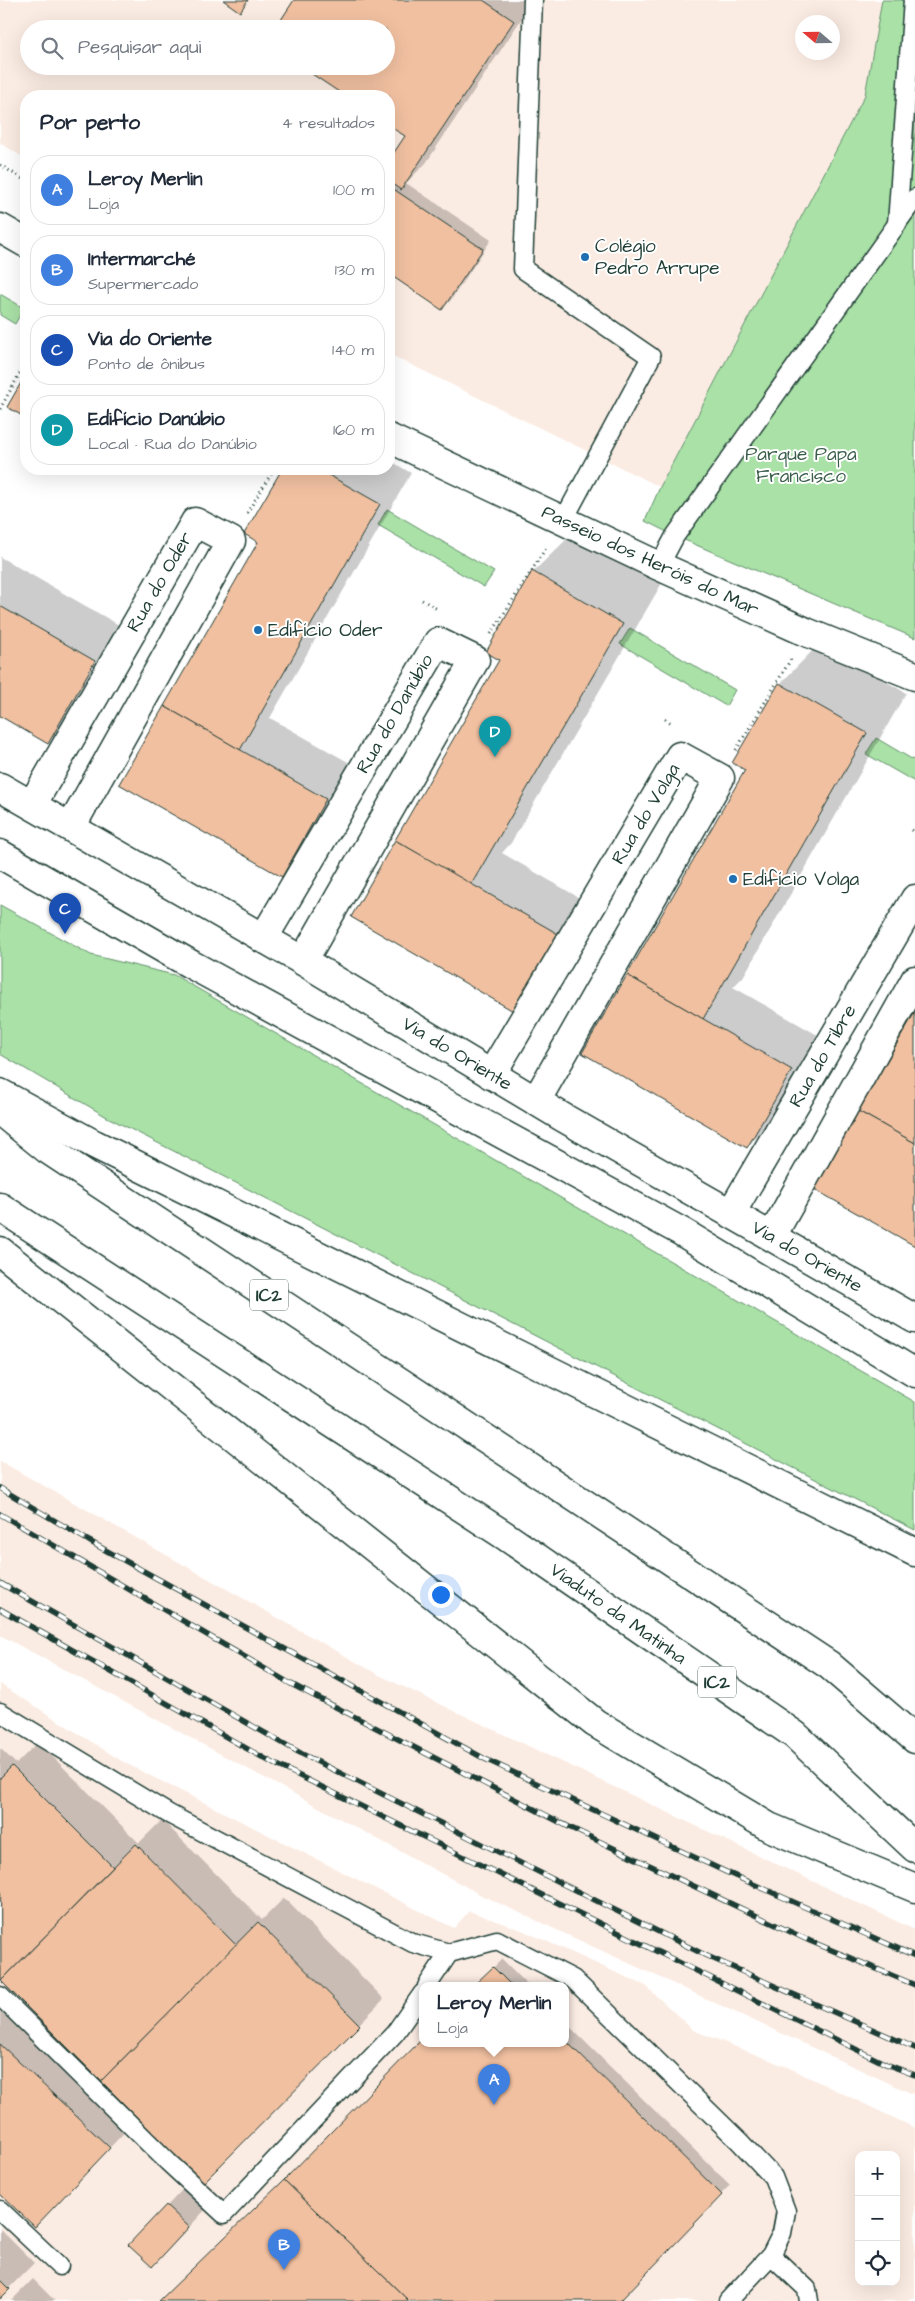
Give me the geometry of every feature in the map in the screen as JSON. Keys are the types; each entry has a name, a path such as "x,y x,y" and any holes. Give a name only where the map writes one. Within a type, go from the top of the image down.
{"main road":[{"path":"0,228 20,240"},
{"name":"Passeio dos Heróis do Mar","path":"395,441 659,566 806,632 915,676"},
{"name":"Rua do Oder","path":"32,805 195,522 230,541"},
{"path":"71,827 230,541"},
{"name":"Rua do Danúbio","path":"263,939 438,642 475,660"},
{"path":"303,961 475,660"},
{"name":"Rua do Volga","path":"491,1075 680,756 720,778"},
{"path":"536,1101 720,778"},
{"name":"Via do Oriente","path":"0,787 303,961 491,1075 915,1319"},
{"path":"0,854 192,965 682,1232 915,1374"},
{"name":"Rua do Tibre","path":"731,1213 915,899"},
{"path":"772,1236 915,980"},
{"path":"0,1093 103,1149 915,1552"},
{"name":"IC2","path":"0,1111 47,1149 829,1665 915,1739"},
{"name":"Viaduto da Matinha","path":"0,1207 504,1535 795,1735 915,1848"},
{"path":"0,1251 595,1723 769,1827 915,1888"}],"lane":[{"path":"533,0 523,269 651,358 563,520"},
{"path":"897,224 912,0"},
{"path":"659,566 675,536 915,198"},
{"path":"0,1712 169,1814 413,1942 449,1953 497,1940 573,1979 740,2142 773,2177 786,2211 782,2233 771,2255 728,2301"},
{"path":"430,1982 449,1953"},
{"path":"0,1996 168,2162 224,2214 395,2033 419,1999"},
{"path":"0,2210 59,2266"},
{"path":"771,2255 807,2289 809,2301"}],"path":[{"path":"0,165 20,177"},
{"path":"0,408 20,373"},
{"path":"230,541 270,475"},
{"path":"475,660 563,520"},
{"path":"720,778 806,632"},
{"path":"910,830 915,833"}],"shaded area":[{"name":"Colégio Pedro Arrupe","path":"0,0 882,0 865,95 660,487 395,357 395,90 20,90 20,155 0,143"},
{"path":"0,1461 379,1675 915,1930 915,2095 483,1896 0,1635"},
{"path":"0,1684 125,1763 454,1928 469,1911 524,1931 646,1986 693,2030 787,2067 915,2128 915,2297 904,2301 0,2301"}],"green space":[{"name":"Parque Papa Francisco","path":"882,0 915,0 915,638 675,536 645,521 660,487 865,95"},
{"path":"0,294 20,306 20,315 15,324 0,315"},
{"path":"387,509 494,572 484,587 378,525"},
{"path":"630,628 735,690 726,706 620,644"},
{"path":"876,738 915,761 915,782 866,754"},
{"path":"0,905 91,955 174,975 915,1402 915,1530 107,1117 0,1054"}],"building":[{"path":"223,0 248,0 240,12"},
{"path":"294,0 483,0 514,21 401,190 395,186 395,151 405,136 395,130 395,90 336,90 314,75 395,75 395,20 281,20"},
{"path":"395,190 483,249 442,310 395,278"},
{"path":"20,384 20,415 7,407"},
{"name":"Edifício Oder","path":"278,475 329,475 380,504 240,750 164,706 258,542 244,534"},
{"path":"532,571 623,624 471,885 395,840 499,660 486,652"},
{"path":"0,606 95,661 48,744 0,716"},
{"name":"Edifício Volga","path":"779,683 867,733 703,1019 627,975 745,770 732,763"},
{"path":"164,706 326,799 282,877 119,784"},
{"path":"395,840 560,935 515,1012 351,917"},
{"path":"627,975 792,1070 747,1148 582,1053"},
{"path":"915,1012 915,1143 858,1111"},
{"path":"858,1111 915,1143 915,1246 814,1189"},
{"path":"12,1766 113,1867 1,1981 0,1778"},
{"path":"136,1844 236,1945 101,2081 1,1981"},
{"path":"258,1922 360,2025 203,2183 101,2081"},
{"path":"493,1967 508,1982 477,1982"},
{"path":"419,2042 419,2047 569,2047 569,2044 722,2195 620,2301 409,2301 284,2180"},
{"path":"0,2044 110,2148 35,2227 0,2194"},
{"path":"284,2180 409,2301 159,2301"},
{"path":"166,2205 189,2227 152,2267 128,2245"},
{"path":"0,2279 10,2289 0,2299"}],"railway":[{"path":"0,1488 89,1541 485,1759 726,1872 915,1956"},
{"path":"0,1514 291,1684 571,1828 810,1941 915,1985"},
{"path":"0,1583 302,1754 707,1956 915,2048"},
{"path":"0,1609 269,1761 886,2064 915,2075"}],"place":[{"name":"Colégio Pedro Arrupe","path":"585,257"},
{"name":"Edifício Oder","path":"258,630"},
{"name":"Edifício Danúbio","path":"495,757"},
{"name":"Edifício Volga","path":"733,879"},
{"name":"Via do Oriente","path":"65,934"},
{"name":"Leroy Merlin","path":"494,2105"},
{"name":"Intermarché","path":"284,2270"}]}
